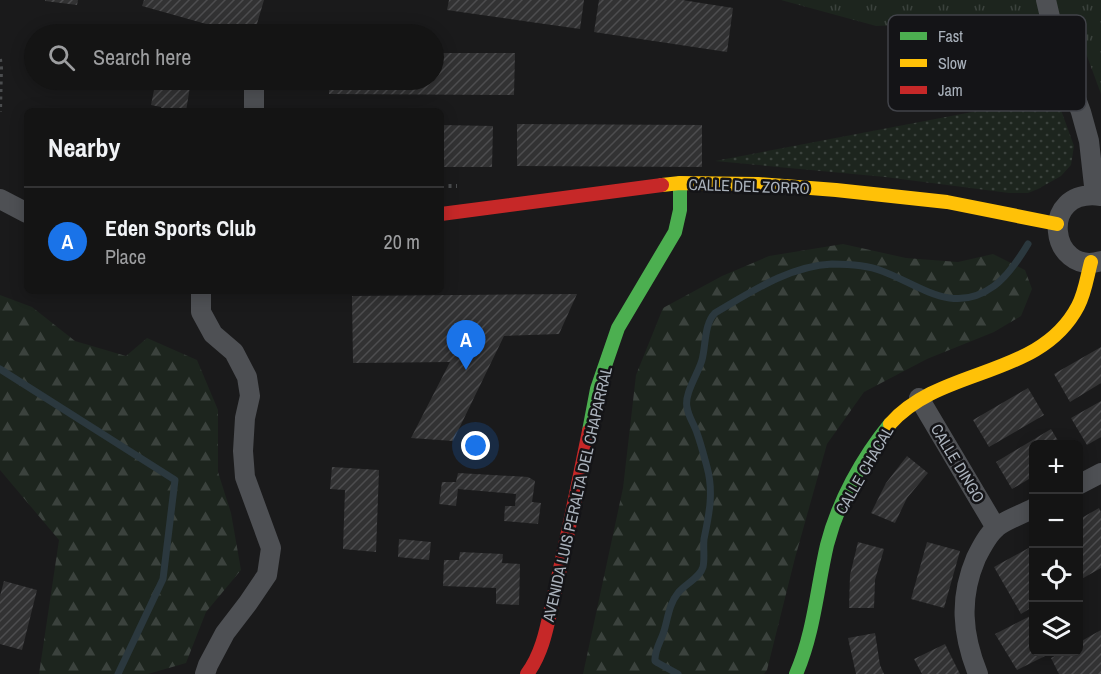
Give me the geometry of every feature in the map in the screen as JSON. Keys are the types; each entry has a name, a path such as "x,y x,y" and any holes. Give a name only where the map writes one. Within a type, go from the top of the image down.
{"street":[{"path":"1046,0 1050,15"},
{"path":"254,90 254,108"},
{"path":"1081,111 1089,141 1098,195 1078,197 1068,203 1061,212 1057,234 1067,253 1076,259 1096,262"},
{"name":"CALLE DEL ZORRO","path":"444,214 680,183 758,184 946,202 1057,224"},
{"name":"AVENIDA LUIS PERALTA DEL CHAPARRAL","path":"527,674 532,668 544,637 571,522 597,389 618,328 675,232 680,210 680,183"},
{"path":"0,198 24,211"},
{"name":"CALLE CHACAL","path":"796,674 802,663 808,641 833,524 874,446 893,421 920,399 961,380 1026,356 1047,343 1065,327 1078,309 1096,262"},
{"path":"201,294 201,312 213,334 234,352 247,377 250,396 244,418 245,477 271,548 267,575 225,633 205,674"},
{"name":"CALLE DINGO","path":"920,399 996,528"},
{"path":"1083,482 1101,473"},
{"path":"978,674 971,657 963,613 973,567 981,547 996,528 1029,511"}],"path":[{"path":"0,59 0,112"}],"green space":[{"path":"781,0 1101,0 1101,94 1086,53 1086,15 888,15 888,26 876,26"},
{"path":"977,111 1061,111 1074,146 1071,165 1061,176 1028,193 1009,193 885,177 715,161"},
{"path":"843,244 906,258 958,262 993,254 1025,270 1032,289 1021,316 994,332 927,359 864,392 827,444 767,670 764,674 583,674 623,488 636,375 663,308 722,276 769,256"},
{"path":"0,295 32,307 75,341 126,356 147,338 197,360 218,410 218,472 231,513 241,570 206,612 186,663 148,674 39,674 59,540 0,470"}],"building":[{"path":"45,0 78,0 77,5"},
{"path":"144,0 264,0 257,24 206,24 142,6"},
{"path":"449,0 584,0 580,29 447,10"},
{"path":"599,0 682,0 733,8 727,52 594,32"},
{"path":"444,53 515,53 514,95 329,94 329,90 444,90"},
{"path":"154,90 190,90 186,108 161,108 151,105"},
{"path":"517,124 702,125 702,167 517,166"},
{"path":"444,125 493,126 492,167 444,167"},
{"path":"577,294 559,334 504,336 453,441 411,438 450,362 353,363 352,296"},
{"path":"1101,347 1101,383 1070,402 1054,374"},
{"path":"1028,388 1044,415 989,447 973,420"},
{"path":"1101,401 1101,437 1087,445 1071,418"},
{"path":"1051,429 1058,440 1033,440"},
{"path":"1029,442 1029,479 1012,489 996,462"},
{"path":"907,456 928,473 907,498 895,523 871,513 886,483"},
{"path":"332,467 379,470 376,552 343,549 345,490 330,489"},
{"path":"458,473 528,477 535,481 532,502 541,503 538,524 504,521 505,506 515,506 516,494 458,489 456,506 439,504 442,482 456,482"},
{"path":"1099,508 1101,512 1101,568 1083,578 1083,548 1083,517"},
{"path":"399,539 431,542 429,560 398,557"},
{"path":"858,542 884,549 875,580 874,608 849,608 850,575"},
{"path":"927,542 960,551 944,608 911,599"},
{"path":"1029,548 1029,609 1021,614 994,567"},
{"path":"460,552 503,554 502,563 520,564 519,605 496,604 496,588 443,586 444,560 459,560"},
{"path":"4,581 37,590 22,650 0,644 0,596"},
{"path":"1029,617 1029,656 1045,656 1017,670 995,634"},
{"path":"1101,630 1101,674 1059,674 1051,658 1083,656 1083,640"},
{"path":"875,633 880,665 884,674 856,674 848,638"},
{"path":"945,644 960,674 922,674 914,659"}],"waterway":[{"path":"678,674 655,661 655,657 675,597 699,574 703,567 710,485 687,402 689,390 702,360 709,323 715,313 771,281 801,270 832,264 870,267 923,290 951,298 979,295 1004,277 1028,244"},
{"path":"0,369 175,480 163,579 118,674"}],"traffic: fast":[{"path":"589,431 597,389 618,328 675,232 680,210 680,183"},
{"path":"796,674 807,643 827,545 844,497 870,451 890,424"}],"traffic: slow":[{"path":"662,185 680,183 758,184 836,190 947,202 1057,224"},
{"path":"890,424 911,405 936,391 1015,360 1040,347 1061,330 1078,306 1091,262"}],"traffic: jam":[{"path":"444,214 662,185"},
{"path":"527,674 538,655 545,634 589,431"}],"place":[{"name":"Eden Sports Club","path":"466,370"}]}
